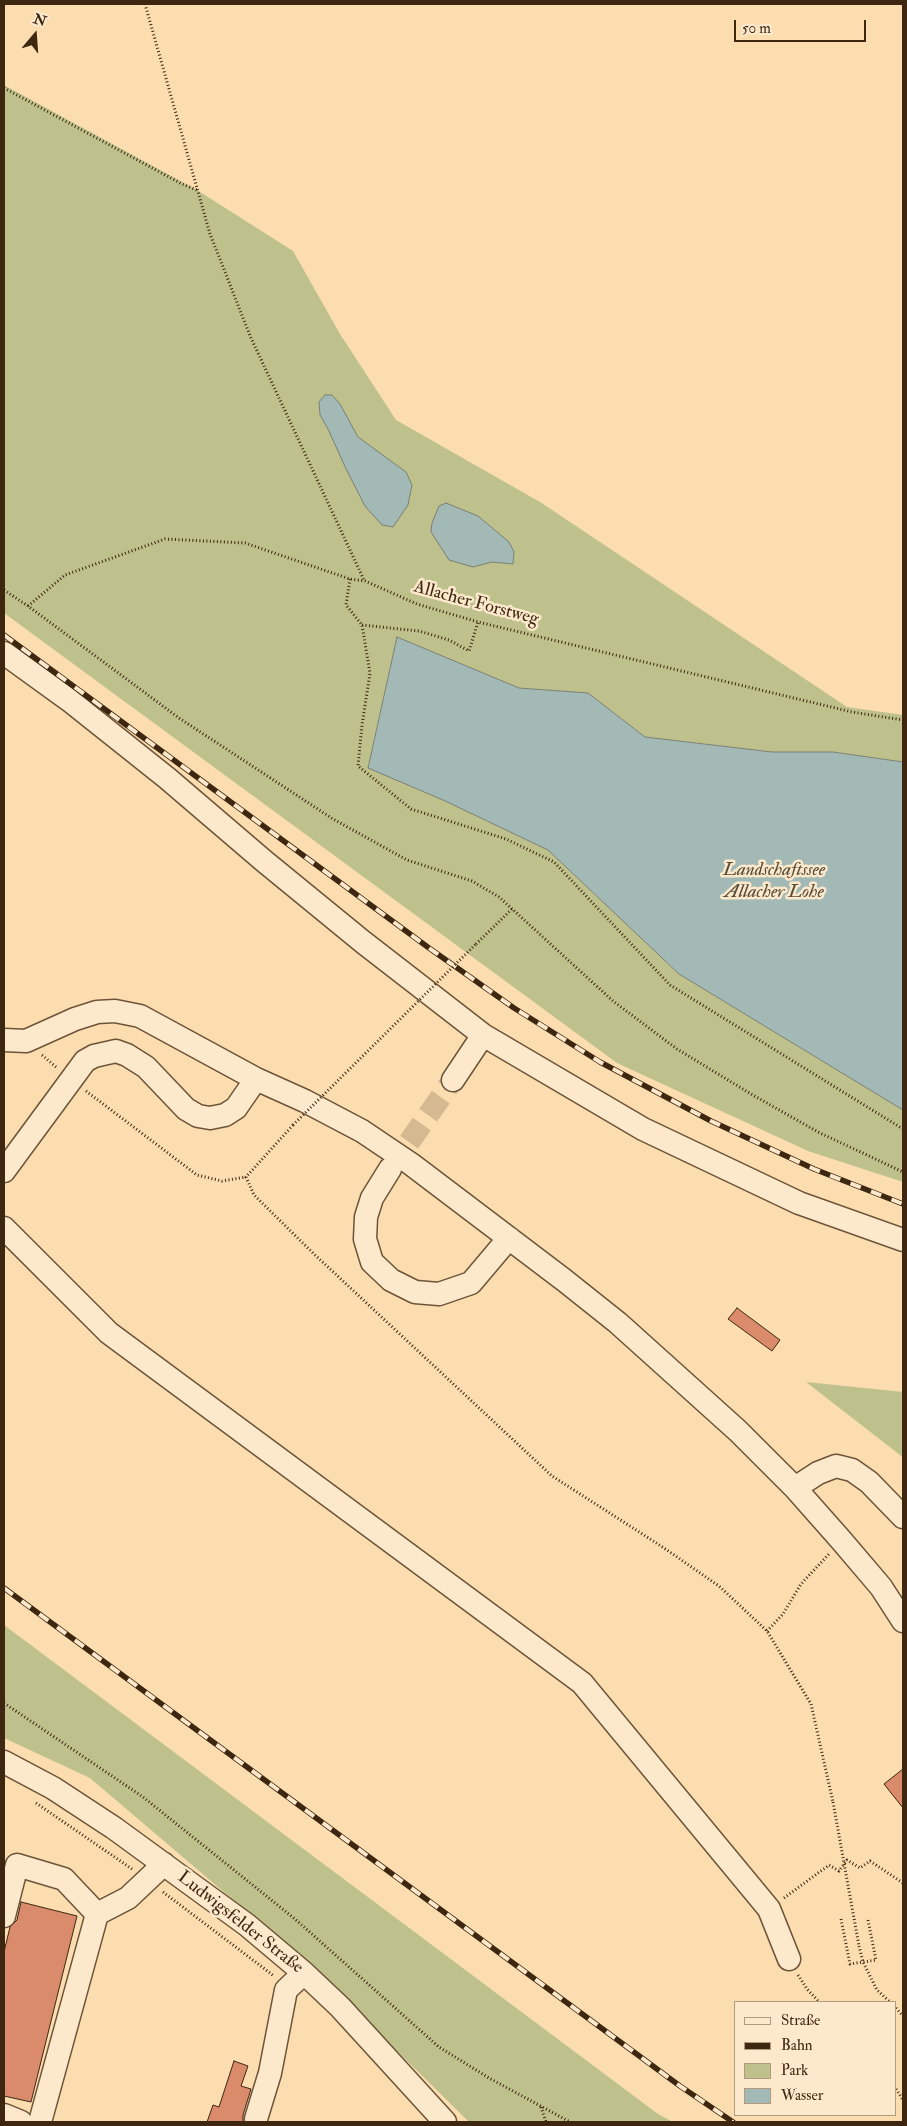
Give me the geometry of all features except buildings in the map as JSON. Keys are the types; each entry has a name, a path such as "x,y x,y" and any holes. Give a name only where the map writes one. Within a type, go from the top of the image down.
{"street":[{"path":"4,653 69,700 167,778 348,929 483,1035 643,1129 799,1203 903,1240"},
{"path":"4,1040 26,1041 75,1019 97,1012 115,1011 140,1016 256,1079 305,1101 362,1131 411,1164 618,1323 738,1431 795,1488 841,1540 881,1587 903,1621"},
{"path":"453,1080 483,1035"},
{"path":"4,1171 54,1103 65,1075 85,1061 105,1052 116,1051 127,1055 146,1067 186,1108 198,1116 210,1118 225,1115 236,1108 256,1079"},
{"path":"390,1169 372,1198 366,1218 365,1239 372,1262 391,1280 415,1292 439,1294 471,1283 509,1238"},
{"path":"4,1228 109,1333 582,1684 769,1909 789,1959"},
{"path":"795,1488 818,1473 836,1466 852,1470 869,1482 903,1517"},
{"name":"Ludwigsfelder Straße","path":"4,1762 53,1788 114,1828 246,1925 296,1980 359,2028 445,2122"},
{"path":"40,2122 97,1914 128,1898 164,1864"},
{"path":"4,1916 17,1865 64,1879 97,1914"},
{"path":"256,2120 296,1980"},
{"path":"4,2115 21,2122"}],"path":[{"path":"145,4 210,234 250,338 365,581"},
{"path":"4,88 182,184 197,190"},
{"name":"Allacher Forstweg","path":"28,606 65,574 165,540 245,543 350,579 365,581 417,604 478,622 852,712 903,720"},
{"path":"350,579 346,605 362,625 370,672 358,766 411,809 506,839 554,862 670,985 903,1129"},
{"path":"4,590 178,718 333,819 407,860 472,882 499,897 613,1001 676,1049 818,1132 903,1172"},
{"path":"362,625 419,631 449,640 469,651 478,622"},
{"path":"40,1053 65,1075 197,1175 222,1181 246,1177 293,1125 512,909"},
{"path":"246,1177 254,1195 314,1254 552,1476 661,1546 719,1586 767,1631 811,1704 833,1802 863,1962 877,1990 889,2001"},
{"path":"767,1631 783,1614 801,1584 841,1540"},
{"path":"4,1703 143,1797 295,1919 439,2047 489,2078 570,2122"},
{"path":"33,1802 296,1980"},
{"path":"769,1909 829,1865 839,1871 847,1860 860,1868 870,1861 903,1882"},
{"path":"842,1919 850,1964 876,1960 868,1920"},
{"path":"789,1959 807,1989 818,2001"},
{"path":"541,2106 546,2122"}],"green space":[{"path":"4,85 197,190 293,251 340,334 396,420 540,502 847,707 903,715 903,762 833,752 772,752 645,737 588,693 519,688 397,637 368,767 548,850 679,974 903,1110 903,1182 808,1151 617,1063 4,613"},
{"path":"806,1382 903,1392 903,1457 900,1455"},
{"path":"4,1625 658,2114 673,2122 469,2122 313,1968 90,1778 4,1738"}],"water":[{"path":"325,395 332,395 340,404 358,437 406,472 412,485 408,505 393,527 382,525 365,506 320,415 319,402"},
{"path":"446,503 478,516 509,542 514,552 513,564 492,562 473,567 449,560 431,532 432,523 439,506"},
{"name":"Landschaftssee Allacher Lohe","path":"397,637 519,688 588,693 645,737 772,752 833,752 903,762 903,1110 679,974 548,850 443,800 368,768"}],"tunnel":[{"path":"390,1169 453,1080"}],"railway":[{"path":"4,635 429,948 514,1008 600,1062 711,1121 814,1169 903,1204"},
{"path":"4,1588 680,2086 733,2122"}]}
